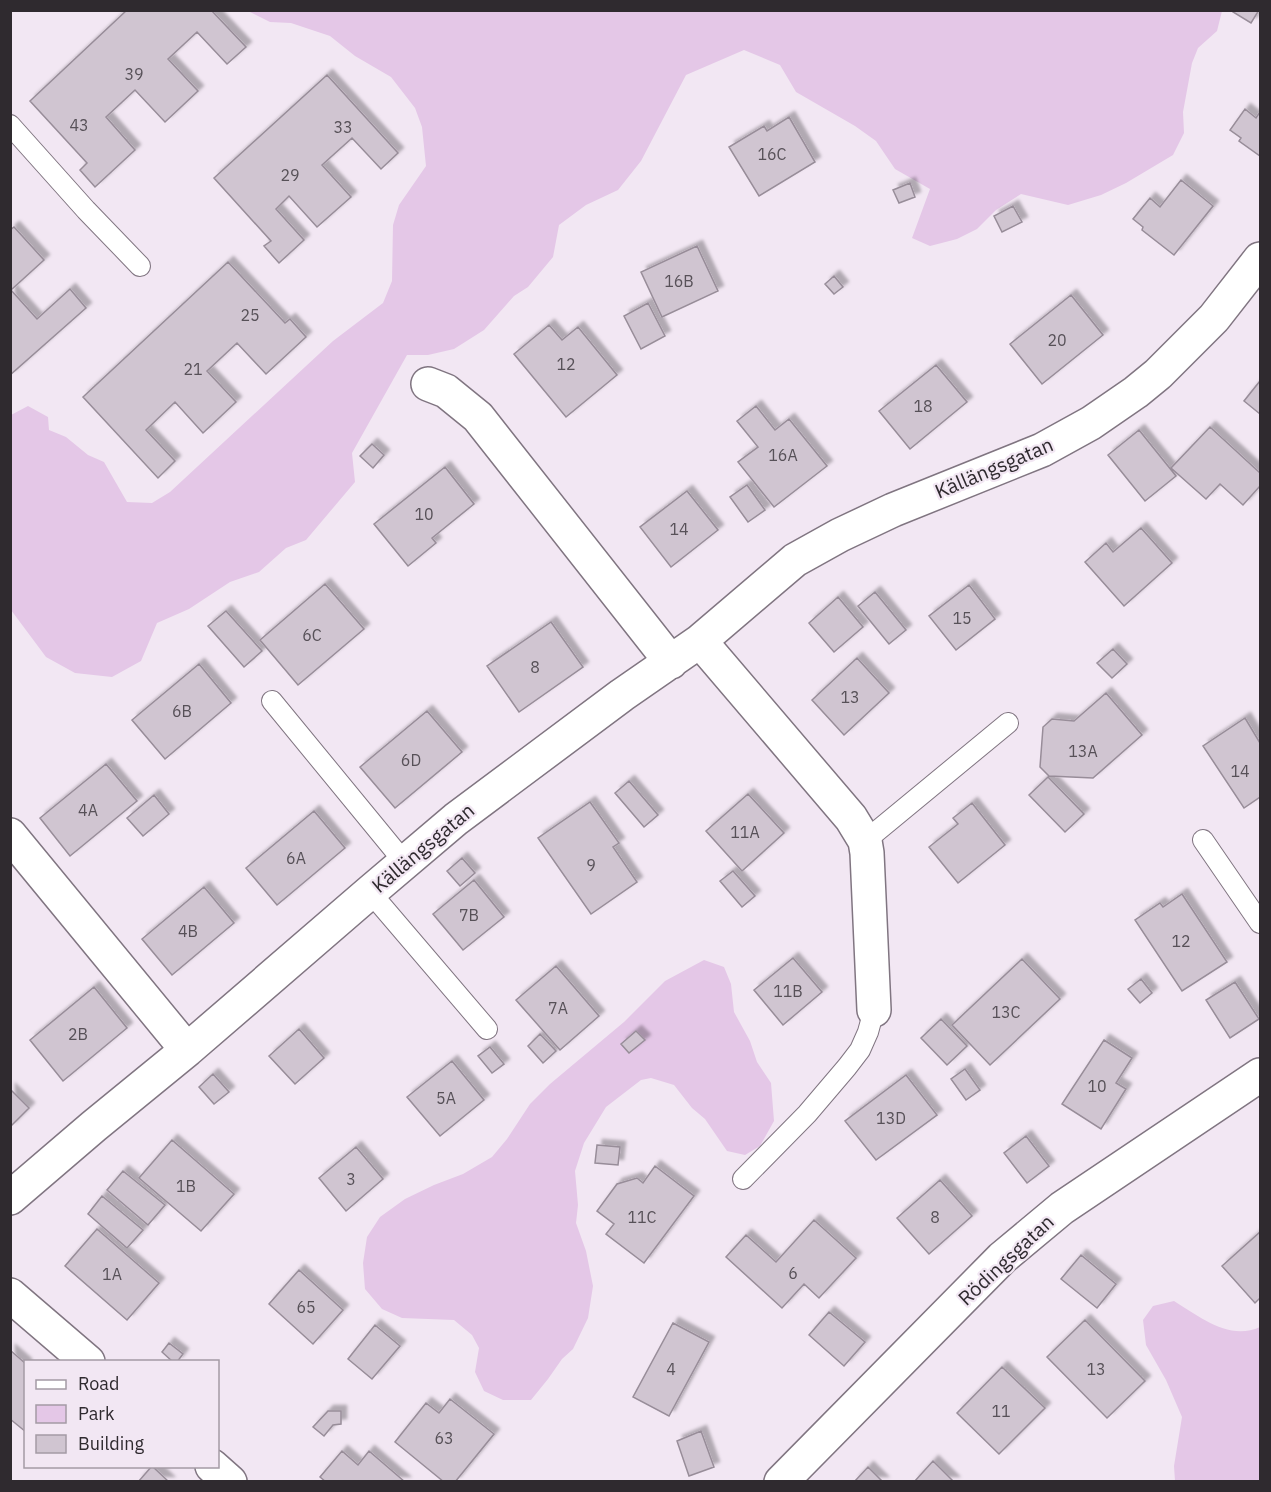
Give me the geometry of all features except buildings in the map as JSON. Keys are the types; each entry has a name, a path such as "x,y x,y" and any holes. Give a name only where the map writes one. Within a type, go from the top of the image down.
{"street":[{"name":"Källängsgatan","path":"10,1198 405,863 506,781 622,695 700,641 795,560 840,535 903,506 1042,450 1084,427 1158,374 1214,318 1260,259"},
{"path":"428,384 446,391 478,417 671,662"},
{"path":"700,641 851,818 865,841 870,882 874,1010"},
{"path":"10,835 187,1050"},
{"name":"Rödingsgatan","path":"781,1482 1002,1258 1035,1229 1260,1074"},
{"path":"10,1295 86,1360"},
{"path":"213,1468 230,1482"}],"lane":[{"path":"10,125 140,266"},
{"path":"272,701 405,863"},
{"path":"865,841 1008,723"},
{"path":"1203,840 1260,923"},
{"path":"370,892 487,1029"},
{"path":"743,1179 807,1114 848,1067 860,1050 874,1010"}],"green space":[{"path":"248,11 1222,11 1217,31 1198,48 1192,63 1183,112 1184,133 1173,155 1101,195 1068,205 1021,194 996,210 977,229 957,239 930,246 912,238 930,189 895,169 876,141 855,126 796,92 780,65 744,50 686,75 641,161 618,190 586,205 559,225 553,257 528,287 514,296 484,330 454,349 428,355 407,355 352,453 355,482 306,540 286,548 259,572 230,582 189,609 157,623 141,661 112,677 75,673 46,657 11,610 11,415 28,406 48,417 49,430 66,437 88,455 104,462 127,502 152,503 170,492 333,341 383,303 392,281 393,225 399,205 426,166 422,127 415,108 391,77 355,56 330,36 291,23 270,22"},
{"path":"704,960 724,967 731,984 734,1012 750,1041 757,1062 771,1083 774,1121 760,1146 745,1155 727,1151 705,1119 692,1108 674,1085 651,1078 641,1080 606,1107 584,1143 575,1171 578,1205 576,1223 586,1251 593,1286 588,1318 573,1349 562,1359 531,1400 503,1400 484,1391 475,1372 479,1348 472,1335 454,1320 402,1318 382,1309 365,1289 363,1263 367,1237 380,1217 405,1199 463,1174 492,1157 530,1104 550,1084 624,1022 665,981"},
{"path":"1174,1301 1204,1320 1226,1329 1248,1331 1260,1327 1260,1481 1175,1481 1174,1466 1182,1417 1166,1380 1146,1345 1143,1320 1153,1306"}]}
